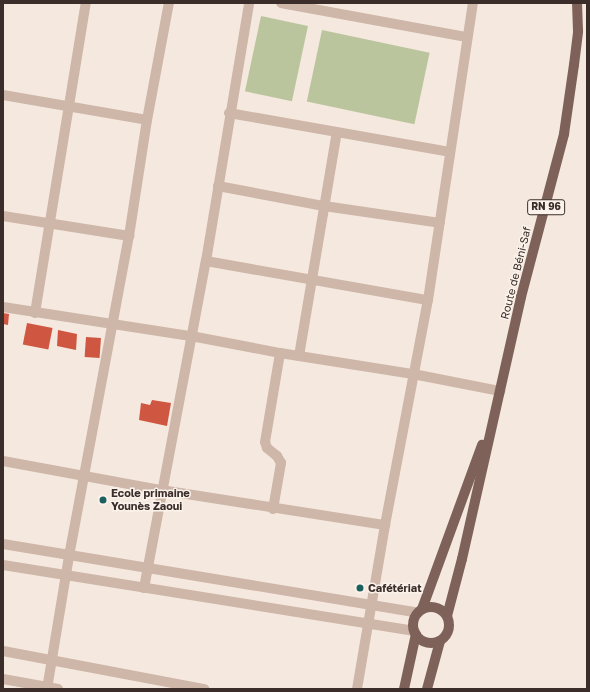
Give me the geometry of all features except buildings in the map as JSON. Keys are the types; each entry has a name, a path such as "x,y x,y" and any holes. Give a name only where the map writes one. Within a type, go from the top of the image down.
{"main road":[{"name":"Route de Béni-Saf","path":"447,616 462,559 521,297 564,134 578,31 578,3"},
{"name":"Route de Béni-Saf","path":"420,611 496,408"},
{"path":"427,689 440,641 448,632 449,621 447,616 439,608 428,607 420,611 413,623 415,632 419,638 429,643 440,641"},
{"path":"404,689 415,632"}],"street":[{"path":"35,313 48,225 86,3"},
{"path":"3,679 51,688 53,660 69,556 129,236 146,120 169,3"},
{"path":"144,588 161,490 206,261 229,113 249,3"},
{"path":"281,3 467,37"},
{"path":"357,689 385,525 428,300 472,3"},
{"path":"3,95 146,120"},
{"path":"229,113 450,152"},
{"path":"299,356 337,132"},
{"path":"218,186 324,206 440,223"},
{"path":"3,216 48,225 129,236"},
{"path":"206,261 312,278 428,300"},
{"path":"3,307 191,336 280,353 413,374 500,391"},
{"path":"273,509 281,463 267,448 265,442 280,353"},
{"path":"3,461 273,509 385,525"},
{"path":"3,544 371,605 420,611"},
{"path":"3,565 415,632"},
{"path":"3,651 204,689"}],"green space":[{"path":"261,16 308,26 292,101 245,91"},
{"path":"322,30 430,53 414,124 307,101"}],"place":[{"name":"Ecole primaine Younès Zaoui","path":"103,500"},
{"name":"Cafétériat","path":"360,588"}]}
